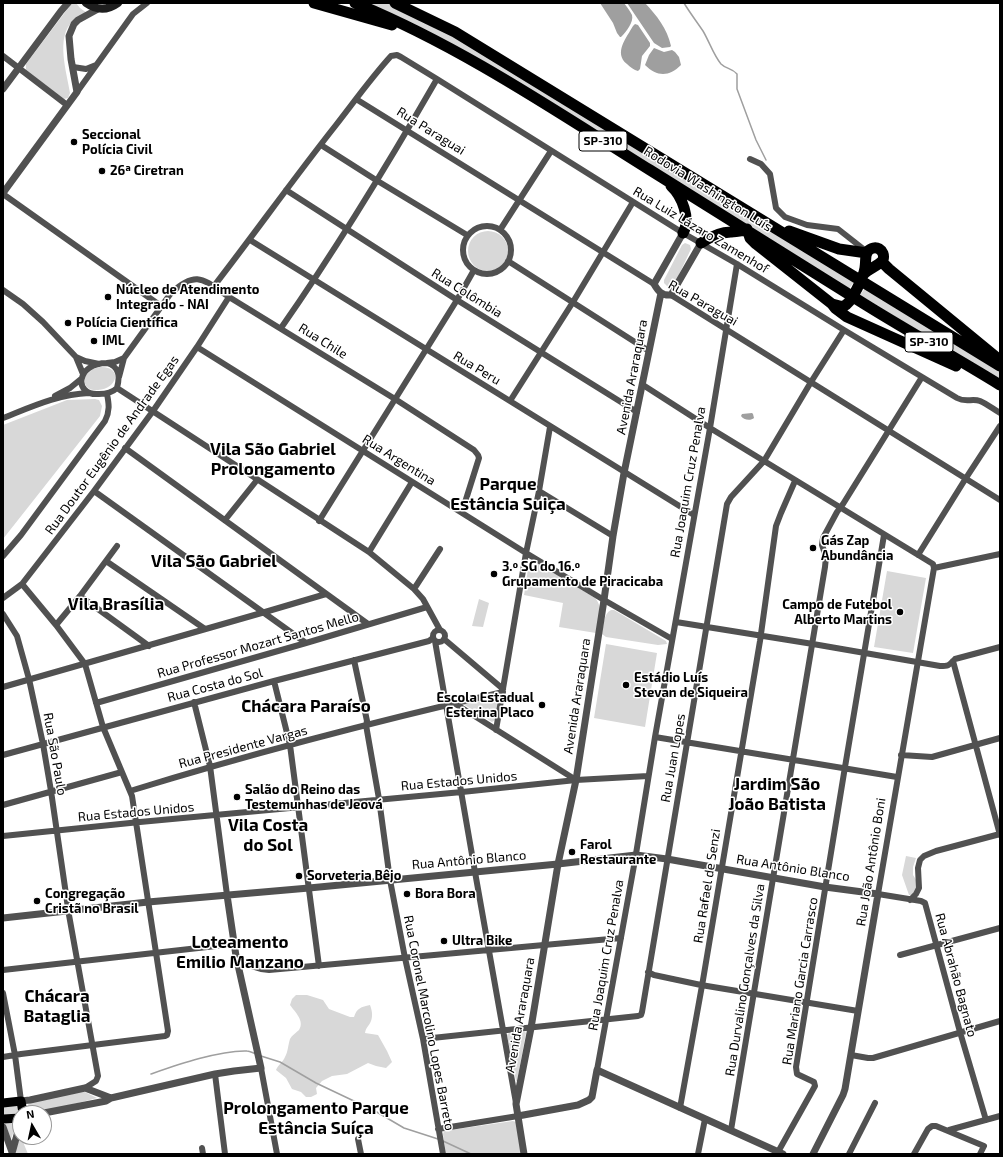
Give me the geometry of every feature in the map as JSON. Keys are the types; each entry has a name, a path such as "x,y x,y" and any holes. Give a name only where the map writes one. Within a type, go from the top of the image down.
{"highway":[{"path":"314,3 403,29 455,50"},
{"name":"Rodovia Washington Luís","path":"355,3 387,16 455,50 747,229 845,292 853,301 1000,385"},
{"name":"Rodovia Washington Luís","path":"395,3 455,32 860,278 1000,366"},
{"path":"410,3 455,32"},
{"path":"650,170 673,188 678,195 685,213 686,228 683,233"},
{"path":"734,202 786,230 839,249 867,252 875,248 880,249 884,254 882,262 870,269 860,278"},
{"path":"701,243 720,234 740,232 747,229 750,238 756,244 847,317 1000,385"},
{"path":"857,322 851,314 853,301 866,264 867,252"},
{"path":"882,262 1000,360"},
{"path":"832,304 844,306 853,301"}],"main road":[{"path":"86,3 91,7 98,9 110,8 118,3"},
{"path":"3,1103 21,1101 21,1105"}],"street":[{"path":"3,89 61,7 68,3"},
{"path":"147,3 133,14 3,194 161,306"},
{"path":"77,92 69,36 74,24 78,20 98,9"},
{"name":"Rua Luiz Lázaro Zamenhof","path":"356,99 393,55 401,57 683,233 737,264 922,377 961,400 980,401 1000,413"},
{"path":"3,56 68,105"},
{"path":"73,67 86,69 96,65"},
{"path":"282,328 315,280 438,79"},
{"path":"214,286 356,99"},
{"name":"Rua Paraguai","path":"356,99 654,284 661,293 671,295 1000,500"},
{"path":"320,145 468,235"},
{"path":"500,230 551,151"},
{"path":"750,159 761,164 770,174 776,208 785,218 807,225 838,229 867,252"},
{"name":"Rua Colômbia","path":"286,190 457,300 637,412"},
{"path":"510,401 573,302 633,202"},
{"path":"486,226 500,230 510,241 511,249 508,261 502,269 496,272 488,274 474,270 468,265 463,251 468,235 479,228 486,226"},
{"path":"654,284 683,233"},
{"name":"Rua Peru","path":"250,240 694,516"},
{"path":"671,295 701,243"},
{"path":"508,261 649,351"},
{"name":"Rua Joaquim Cruz Penalva","path":"518,1116 585,1103 592,1097 636,855 648,776 710,428 737,264"},
{"path":"319,521 457,300 474,270"},
{"name":"Rua Chile","path":"124,358 161,306 180,284 193,279 205,280 229,297 395,398 474,450 478,455 478,458 462,512"},
{"path":"3,290 23,304 43,322 76,357 85,361 99,364"},
{"name":"Avenida Araraquara","path":"516,1104 531,1028 558,864 576,780 624,473 661,293"},
{"name":"Rua Doutor Eugênio de Andrade Egas","path":"3,598 22,584 94,491 153,411 229,297"},
{"path":"764,461 844,330"},
{"name":"Rua Argentina","path":"197,347 526,553 604,600 672,638"},
{"path":"76,357 82,377 83,388 90,393"},
{"path":"3,418 48,400 70,388 82,377 86,370 99,364 115,362 124,358"},
{"path":"48,400 79,394 107,394 117,388 124,358"},
{"path":"107,363 117,370 119,377"},
{"name":"Rua Durvalino Gonçalves da Silva","path":"731,1130 826,562 822,541 840,508 922,377"},
{"path":"643,385 795,481 933,564 934,568 1000,554"},
{"path":"117,388 319,521 369,552 414,589 423,599 440,630 445,634 444,639"},
{"path":"3,556 105,421 109,408 107,394"},
{"path":"918,555 1000,426"},
{"path":"496,730 526,553 550,427"},
{"path":"125,448 368,624"},
{"name":"Rua Juan Lopes","path":"607,1020 640,1015 708,627 727,504 731,497 764,461"},
{"path":"225,520 257,480"},
{"name":"Rua Rafael de Senzi","path":"680,1108 702,985 740,751 761,636 776,526 780,513 795,481"},
{"path":"369,552 412,482"},
{"path":"94,491 265,612 306,643"},
{"path":"539,491 613,536"},
{"name":"Rua Mariano Garcia Carrasco","path":"781,1153 815,1084 814,1082 797,1074 796,1071 844,768 865,653 884,535"},
{"path":"56,626 117,546"},
{"path":"414,589 440,549"},
{"path":"106,561 205,629"},
{"name":"Rua João Antônio Boni","path":"813,1154 843,1095 934,568"},
{"path":"3,1057 167,1035 168,1031 132,796 102,727 85,664 22,584"},
{"path":"3,687 150,646 326,594"},
{"path":"80,596 150,646"},
{"name":"Rua Professor Mozart Santos Mello","path":"96,703 427,607"},
{"name":"Rua São Paulo","path":"3,614 17,636 29,679 43,744 68,911 93,1045 97,1079 94,1083 85,1088"},
{"path":"432,616 434,638 462,792 474,872 524,1154"},
{"path":"676,622 947,666 955,659 1000,647"},
{"path":"434,638 436,631 440,630"},
{"path":"434,638 440,642 444,639"},
{"name":"Rua Costa do Sol","path":"3,755 434,638"},
{"path":"444,639 503,691"},
{"name":"Rua Coronel Marcolino Lopes Barreto","path":"354,660 367,721 366,725 379,799 390,880 422,1038 443,1154"},
{"path":"910,900 919,888 918,868 920,860 924,856 936,850 1000,834 953,661"},
{"path":"274,681 290,745 319,966"},
{"name":"Rua Presidente Vargas","path":"130,791 210,766 503,691"},
{"path":"194,702 210,766 236,956 256,1045 277,1154"},
{"path":"454,703 576,780"},
{"path":"655,737 897,777"},
{"path":"901,755 932,757 1000,738"},
{"path":"3,804 122,772"},
{"name":"Rua Estados Unidos","path":"3,836 576,780 648,776"},
{"name":"Rua Antônio Blanco","path":"3,918 148,902 309,888 636,855 910,900"},
{"name":"Rua Abrahão Bagnato","path":"910,900 924,903 986,1120"},
{"path":"900,956 1000,928"},
{"path":"236,956 247,964 262,970 270,970 621,938"},
{"path":"3,970 234,944"},
{"path":"648,972 654,975 702,985 858,1011"},
{"path":"3,992 15,1055 21,1101 85,1088 111,1098"},
{"path":"422,1038 607,1020"},
{"path":"851,1055 872,1058 1000,1021"},
{"path":"52,1111 106,1101 111,1098 215,1074 260,1066"},
{"path":"597,1070 781,1153"},
{"path":"215,1074 225,1154"},
{"path":"849,1154 875,1103"},
{"path":"439,1131 518,1116"},
{"path":"948,1130 1000,1116"},
{"path":"698,1154 705,1119"},
{"path":"914,1154 928,1129 932,1126 936,1126 984,1146 980,1154"},
{"path":"3,1127 10,1154"},
{"path":"358,1139 361,1154"}],"shaded area":[{"path":"72,3 76,3 87,13 73,21 65,36 63,46 70,93 68,98 64,99 26,71 26,64"},
{"path":"364,3 388,3 460,39 855,280 849,289"},
{"path":"600,3 624,3 632,15 631,24 621,37 617,33 613,23"},
{"path":"627,3 645,3 664,28 671,46 670,47 662,48 654,43"},
{"path":"635,24 638,25 650,43 650,46 642,56 640,69 638,71 628,65 623,60 621,55 622,45"},
{"path":"654,48 664,52 672,50 679,57 681,65 672,72 663,74 654,72 645,65"},
{"path":"492,231 499,234 505,240 508,251 507,259 499,268 492,271 484,271 477,268 469,259 468,247 471,240 480,232"},
{"path":"685,243 690,245 691,249 674,285 672,287 668,287 664,283 664,280 682,245"},
{"path":"866,287 1000,369 1000,381 860,295"},
{"path":"100,367 112,370 115,374 113,382 105,389 89,389 85,384 85,376 93,369"},
{"path":"67,400 99,400 102,406 100,416 3,539 3,425"},
{"path":"752,413 754,418 751,420 745,419 741,416 742,414"},
{"path":"540,564 595,598 598,602 600,610 596,633 559,627 563,603 524,595 528,569 530,566"},
{"name":"Campo de Futebol Alberto Martins","path":"887,571 926,578 913,653 874,647"},
{"path":"479,599 489,603 483,627 472,626"},
{"path":"611,610 614,610 666,641 667,644 658,645 606,637 602,634 605,617"},
{"name":"Estádio Luís Stevan de Siqueira","path":"606,644 657,653 645,727 594,718"},
{"path":"498,696 499,698 495,720 492,722 463,704"},
{"path":"906,856 916,858 913,867 913,875 917,881 917,888 912,895 909,895 902,875"},
{"path":"296,995 307,995 323,1000 329,1009 350,1017 354,1017 360,1008 370,1005 372,1017 365,1033 378,1035 392,1062 386,1068 368,1063 347,1074 332,1076 322,1081 316,1088 317,1094 311,1097 306,1097 301,1092 292,1089 286,1078 276,1070 286,1055 290,1039 301,1027 299,1017 290,1005 292,999"},
{"path":"525,1032 516,1081 507,1035 509,1033"},
{"path":"83,1091 97,1098 52,1110 52,1105 28,1105 29,1103"},
{"path":"15,1104 16,1105 12,1105 12,1114 3,1115 3,1106"},
{"path":"513,1121 516,1122 521,1154 446,1154 443,1134 444,1131"},
{"path":"12,1122 11,1139 5,1123"},
{"path":"17,1145 24,1145 28,1154 16,1154 15,1151"}],"waterway":[{"path":"684,3 703,31 718,61 723,66 737,74 737,89 756,140 766,160"},
{"path":"151,1074 212,1055 236,1051 247,1051 256,1054"},
{"path":"261,1056 280,1062 316,1083 375,1111 404,1128 438,1139"},
{"path":"443,1141 471,1154"}],"place":[{"name":"Seccional Polícia Civil","path":"74,142"},
{"name":"26ª Ciretran","path":"102,171"},
{"name":"Núcleo de Atendimento Integrado - NAI","path":"108,297"},
{"name":"Polícia Científica","path":"68,323"},
{"name":"IML","path":"94,341"},
{"name":"Gás Zap Abundância","path":"813,548"},
{"name":"3.º SG do 16.º Grupamento de Piracicaba","path":"494,574"},
{"name":"Campo de Futebol Alberto Martins","path":"900,612"},
{"name":"Estádio Luís Stevan de Siqueira","path":"626,685"},
{"name":"Escola Estadual Esterina Placo","path":"542,705"},
{"name":"Salão do Reino das Testemunhas de Jeová","path":"237,797"},
{"name":"Farol Restaurante","path":"572,852"},
{"name":"Sorveteria Bêjo","path":"299,876"},
{"name":"Bora Bora","path":"407,894"},
{"name":"Congregação Cristã no Brasil","path":"37,901"},
{"name":"Ultra Bike","path":"444,941"}],"district":[{"name":"Vila São Gabriel Prolongamento","path":"273,459"},
{"name":"Parque Estância Suiça","path":"508,494"},
{"name":"Vila São Gabriel","path":"214,561"},
{"name":"Vila Brasília","path":"116,604"},
{"name":"Chácara Paraíso","path":"306,706"},
{"name":"Jardim São João Batista","path":"777,794"},
{"name":"Vila Costa do Sol","path":"268,835"},
{"name":"Loteamento Emilio Manzano","path":"240,952"},
{"name":"Chácara Bataglia","path":"57,1006"},
{"name":"Prolongamento Parque Estância Suíça","path":"316,1118"}]}
